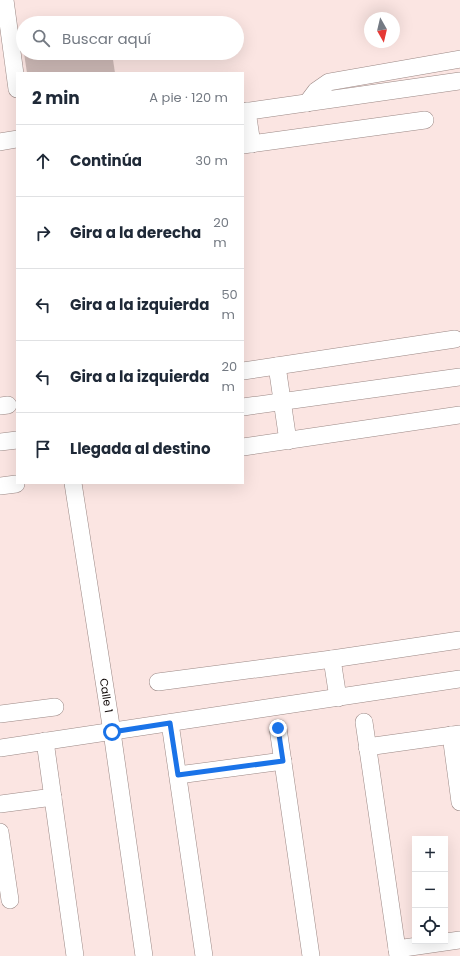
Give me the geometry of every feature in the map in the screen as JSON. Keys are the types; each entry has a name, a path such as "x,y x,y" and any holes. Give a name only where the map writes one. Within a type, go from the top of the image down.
{"street":[{"path":"4,0 16,82"},
{"path":"306,103 316,91 328,82 460,59"},
{"path":"425,120 247,144 245,112 460,81"},
{"path":"0,142 16,140"},
{"path":"244,371 455,339"},
{"path":"277,366 288,440"},
{"path":"244,407 460,376"},
{"path":"244,447 460,415"},
{"path":"0,442 16,440"},
{"name":"Calle 1","path":"73,484 112,732 144,956"},
{"path":"158,682 332,660 460,640"},
{"path":"332,660 338,698"},
{"path":"0,748 460,679"},
{"path":"0,714 56,707"},
{"path":"364,722 397,952 460,940"},
{"path":"170,723 204,956"},
{"path":"278,728 311,956"},
{"path":"367,747 456,734 460,802"},
{"path":"45,741 75,956"},
{"path":"178,775 283,761"},
{"path":"0,804 53,797"},
{"path":"0,832 10,900"}],"building":[{"path":"25,60 113,60 115,72 27,72"}],"route":[{"path":"112,732 170,723 178,775 283,761 278,728"}]}
